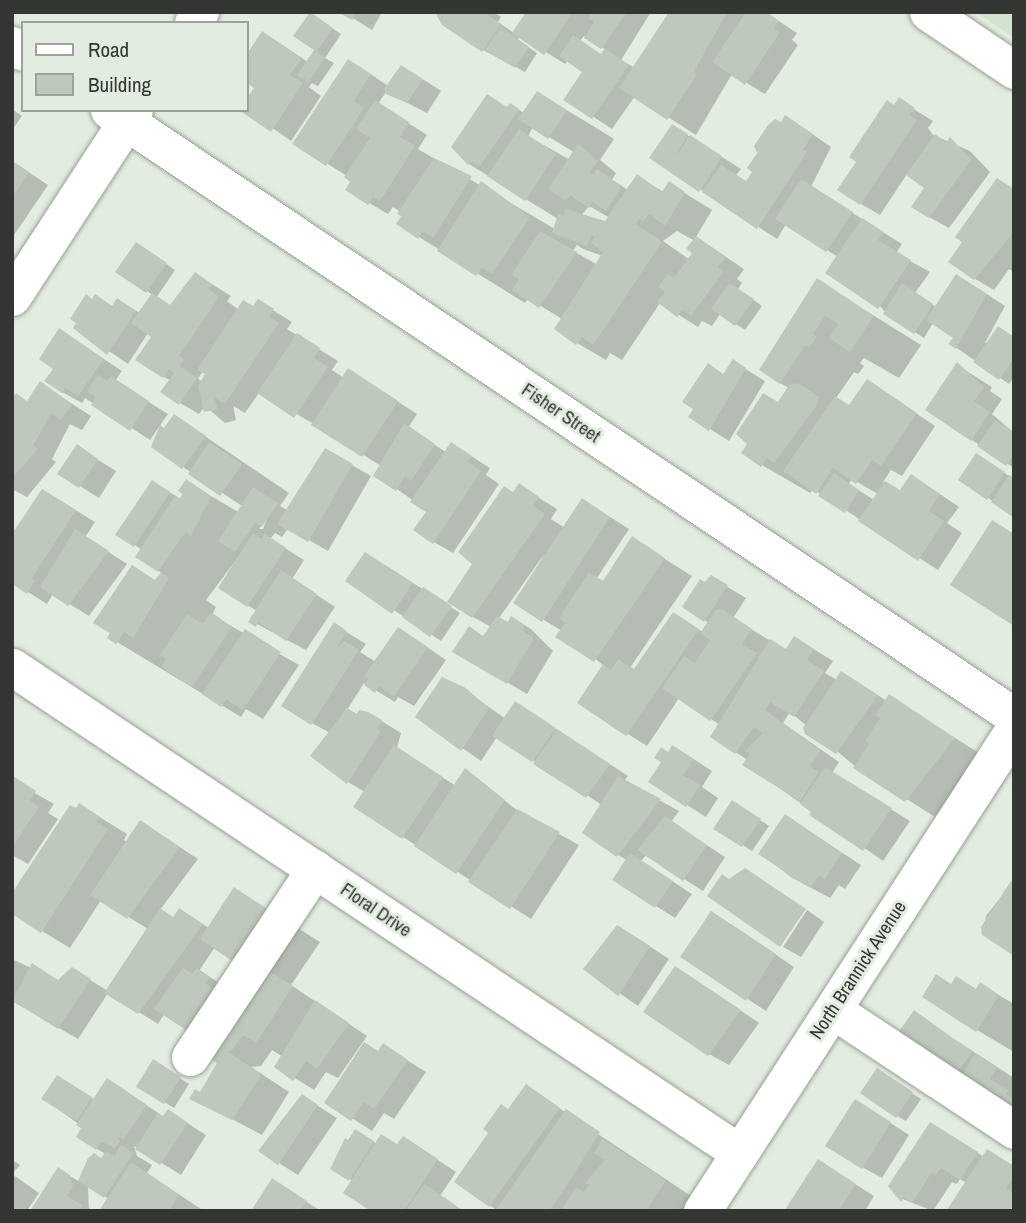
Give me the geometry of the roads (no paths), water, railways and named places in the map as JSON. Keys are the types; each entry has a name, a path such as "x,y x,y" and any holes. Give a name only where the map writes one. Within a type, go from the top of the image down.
{"street":[{"path":"928,12 1014,70"},
{"path":"12,297 123,114"},
{"name":"Fisher Street","path":"123,114 1014,716"},
{"name":"Floral Drive","path":"12,667 740,1153"},
{"name":"North Brannick Avenue","path":"702,1211 833,1010 1002,776 1014,729"},
{"path":"190,1057 315,869"},
{"path":"833,1010 1014,1130"}]}
